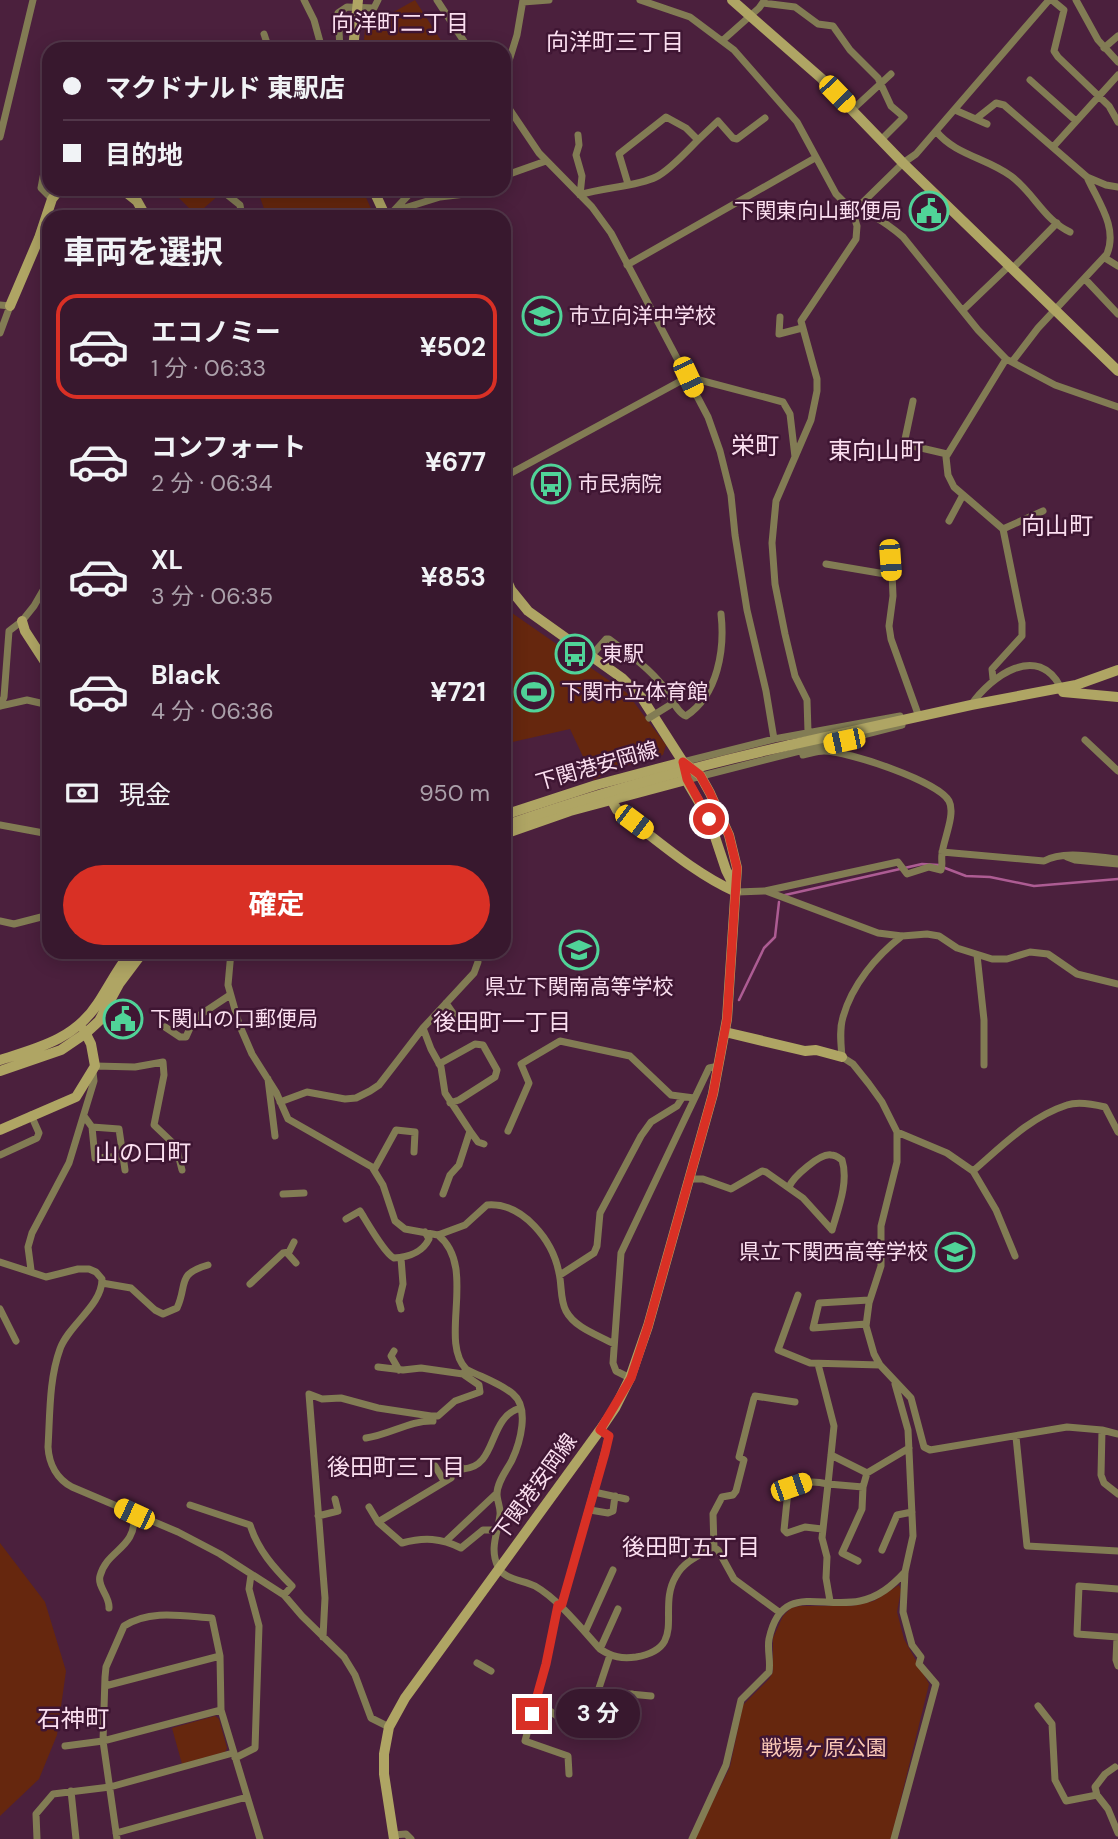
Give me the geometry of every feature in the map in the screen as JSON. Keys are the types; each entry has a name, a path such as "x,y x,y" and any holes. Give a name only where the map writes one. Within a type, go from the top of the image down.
{"street":[{"path":"0,136 33,0"},
{"path":"304,0 314,20 320,42"},
{"path":"340,42 338,13 347,7 358,5 374,8 379,0"},
{"path":"437,0 464,42"},
{"path":"511,54 523,1 549,0"},
{"path":"640,0 662,3 690,17 734,50 797,122 836,194 854,210 890,226 903,237 988,342 1009,361 1055,384 1118,407"},
{"path":"732,0 821,78 903,163 1118,371"},
{"path":"854,210 916,154 1050,0 1063,10"},
{"path":"1118,62 1088,25 1077,0 1063,10 1054,51 1115,110 1118,122"},
{"path":"722,41 764,1 795,7 818,24 834,26 850,50 878,78 891,106 904,117 881,141"},
{"path":"354,42 358,5"},
{"path":"264,34 267,42"},
{"path":"1104,48 1118,36"},
{"path":"852,110 891,74"},
{"path":"1054,147 1118,75"},
{"path":"1030,79 1076,121"},
{"path":"977,118 996,103 1004,105 1087,177 1118,187"},
{"path":"955,110 987,124"},
{"path":"511,111 545,161 604,223 708,417 732,495 735,535 747,610 774,739"},
{"path":"628,184 619,154 666,117 686,128 698,140"},
{"path":"580,195 656,177 718,121 737,139 765,118"},
{"path":"936,131 949,145 1009,174 1030,193 1046,214 1070,232"},
{"path":"578,135 576,155 582,176 580,195"},
{"path":"627,265 815,158"},
{"path":"511,173 545,161"},
{"path":"993,679 992,669 1022,636 1023,630 1003,529 954,487 947,475 947,454 1009,361 1105,258 1111,244 1111,232 1087,177"},
{"path":"131,196 142,210"},
{"path":"395,210 408,196"},
{"path":"404,210 448,196"},
{"path":"48,210 52,198"},
{"path":"808,732 807,700 795,676 776,592 772,552 776,501 811,420 817,385 802,321 856,239 854,210"},
{"path":"963,310 1057,223"},
{"path":"0,333 5,306 35,248 42,227"},
{"path":"1105,258 1118,266"},
{"path":"1085,279 1118,314"},
{"path":"779,317 779,334 802,328"},
{"path":"511,473 688,377 783,402 790,414 795,458"},
{"path":"913,401 904,444 947,454"},
{"path":"949,520 963,495"},
{"path":"1003,529 1043,512"},
{"path":"891,550 891,639 918,714"},
{"path":"826,564 891,575"},
{"path":"511,590 528,611 622,678 642,698 683,762 687,779 919,721 946,711"},
{"path":"0,706 4,697 9,631 22,621 42,594"},
{"path":"591,656 602,642 609,639 648,669 672,704 686,716 700,704 708,692 720,655 721,614"},
{"path":"22,621 25,631 42,657"},
{"path":"971,705 993,679 1010,669 1030,666 1050,672 1061,688"},
{"path":"511,824 668,775 971,705 1076,685 1118,670"},
{"path":"1047,691 1118,696"},
{"path":"0,706 27,700 42,703"},
{"path":"649,718 672,704"},
{"path":"683,762 808,732 946,711"},
{"path":"1085,740 1118,771"},
{"path":"611,799 617,810 684,860 719,884 737,892 765,891 898,862 906,873 942,866 951,809 947,798 918,779 881,765 824,751 803,755 802,750"},
{"name":"下関港安岡線","path":"393,1837 384,1764 390,1727 405,1698 600,1430 631,1378 689,1179 719,1066 725,1032 737,868 729,835 700,775 683,762 584,788 511,813"},
{"name":"下関港安岡線","path":"511,832 611,799 687,779 709,819 726,870 737,892"},
{"path":"0,825 42,834"},
{"path":"943,852 1044,861 1053,856 1073,855 1118,862"},
{"path":"765,891 868,930 902,936 939,936 957,948 992,959 1007,959 1030,952 1048,954 1077,974 1118,984"},
{"path":"0,921 8,924 20,923 42,916"},
{"path":"842,1057 843,1017 854,993 878,955 902,936"},
{"path":"976,955 984,1020 984,1065"},
{"path":"0,1071 61,1050 83,1029 126,959"},
{"path":"0,1060 48,1044 99,1021 138,959"},
{"path":"230,959 228,985 247,1043 291,1122 349,1153 374,1170 383,1185 398,1225 405,1229 438,1235 465,1225 487,1205 502,1205 520,1213 553,1253 568,1314 581,1327 614,1344"},
{"path":"280,1102 307,1092 350,1099 370,1091 386,1077 423,1028 474,973 477,959"},
{"path":"164,1027 180,1037 186,1037 194,1019 230,995"},
{"path":"446,1003 462,1022 479,1014"},
{"path":"423,1028 430,1049 439,1064 444,1090 450,1103 478,1142 484,1144"},
{"path":"31,1270 28,1247 32,1233 69,1163 94,1081 94,1069 83,1029"},
{"path":"725,1032 842,1057 853,1065 869,1084 882,1102 897,1132 897,1162 881,1226 881,1266 869,1300 866,1324 868,1338 880,1365 911,1398 924,1447 930,1450 1067,1427 1118,1434"},
{"path":"508,1131 529,1083 521,1064 560,1041 630,1056 667,1093 681,1098 694,1098"},
{"path":"439,1064 475,1044 483,1045 497,1070 495,1077 450,1103"},
{"path":"94,1069 163,1062 164,1075 154,1125 176,1146 182,1170"},
{"path":"631,1378 614,1368 621,1253 709,1069 719,1066"},
{"path":"0,1130 76,1097 94,1069"},
{"path":"268,1078 275,1136"},
{"path":"560,1275 594,1253 600,1213 640,1136 651,1122 677,1106 681,1098"},
{"path":"973,1171 1038,1118 1067,1105 1091,1104 1105,1107 1118,1132"},
{"path":"0,1155 37,1138 39,1133 31,1115"},
{"path":"84,1116 92,1127 95,1158 123,1156"},
{"path":"92,1127 119,1129 125,1170"},
{"path":"374,1170 396,1130 415,1132 414,1152"},
{"path":"443,1194 450,1175 459,1165 470,1131"},
{"path":"897,1132 947,1153 973,1171 996,1210 1015,1256"},
{"path":"689,1179 703,1179 733,1189 762,1171 803,1198 832,1230 842,1191 842,1160 832,1155 824,1156 793,1178 789,1187"},
{"path":"284,1194 304,1192"},
{"path":"346,1219 360,1211 391,1258 413,1256 428,1242 425,1232"},
{"path":"366,1438 387,1434 423,1420 434,1421 455,1401 481,1392 479,1385 464,1372 459,1358 457,1272 452,1255 438,1235"},
{"path":"294,1242 289,1252 291,1260 296,1263"},
{"path":"250,1284 283,1254 289,1252"},
{"path":"401,1258 401,1309"},
{"path":"0,1262 46,1277 78,1269 89,1269 100,1276 102,1283 97,1297 61,1347 55,1371 48,1453 54,1469 65,1484 178,1532 220,1554 284,1595 323,1637 336,1647 350,1665 370,1718 390,1727"},
{"path":"102,1283 131,1288 163,1314 177,1308 188,1274 193,1269 208,1265"},
{"path":"798,1295 778,1350 810,1363 880,1365"},
{"path":"866,1324 813,1328 820,1303 869,1300"},
{"path":"0,1309 16,1341"},
{"path":"394,1351 392,1357 399,1370"},
{"path":"818,1364 834,1426 822,1529 830,1601"},
{"path":"378,1367 464,1372 512,1393 518,1400 522,1422 517,1448 497,1493 446,1541"},
{"path":"894,1839 936,1684 919,1664 921,1657 912,1645 903,1612 905,1572 913,1543 912,1512 907,1421 895,1383"},
{"path":"323,1637 325,1598 309,1394 322,1399 341,1398 388,1410 438,1416"},
{"path":"714,1548 713,1514 722,1497 733,1495 736,1491 744,1460 739,1457 754,1397 795,1402"},
{"path":"455,1460 463,1469 477,1464 489,1449 505,1416 520,1408"},
{"path":"569,1774 568,1756 525,1741 559,1606 570,1579 609,1436 600,1430"},
{"path":"1102,1430 1101,1475 1104,1483 1118,1494"},
{"path":"1016,1437 1027,1546 1118,1551"},
{"path":"858,1561 842,1553 862,1509 867,1473 909,1448"},
{"path":"831,1455 867,1473"},
{"path":"378,1522 448,1479 435,1466"},
{"path":"822,1529 805,1527 787,1533 784,1530 788,1491 791,1487 808,1481 863,1487"},
{"path":"594,1492 626,1499"},
{"path":"497,1493 501,1512 494,1552 499,1569 506,1575 535,1586 610,1655 622,1658 639,1656 661,1647 669,1633 668,1595 677,1573 687,1563 714,1548"},
{"path":"590,1510 608,1513 613,1511 615,1496"},
{"path":"318,1517 338,1511 335,1499"},
{"path":"190,1505 250,1525 269,1561 292,1586 284,1595"},
{"path":"369,1507 378,1522 402,1543 434,1538 461,1548 483,1530 496,1530"},
{"path":"882,1550 897,1515 912,1512"},
{"path":"109,1608 110,1601 100,1582 100,1576 120,1547 130,1541 134,1514"},
{"path":"714,1548 718,1550 734,1579 779,1612"},
{"path":"585,1632 613,1570"},
{"path":"692,1839 726,1765 741,1700 769,1672 769,1637 779,1612 801,1601 853,1602 872,1597 895,1583 905,1572"},
{"path":"37,1839 36,1814 53,1794 110,1787 234,1756 255,1748 259,1626 249,1589 251,1575"},
{"path":"1118,1589 1079,1586 1077,1634 1117,1637 1118,1666"},
{"path":"600,1648 618,1609"},
{"path":"247,1797 116,1836 103,1741 105,1686 106,1667 124,1626 153,1616 212,1618 220,1657 221,1710 234,1756 247,1797 259,1839"},
{"path":"595,1726 598,1691 610,1655"},
{"path":"105,1686 220,1657"},
{"path":"477,1663 491,1671"},
{"path":"598,1691 651,1696"},
{"path":"630,1713 632,1694"},
{"path":"535,1701 566,1722 571,1721"},
{"path":"1038,1706 1052,1724 1055,1780 1066,1801 1097,1795"},
{"path":"65,1746 103,1741 221,1710"},
{"path":"1115,1767 1095,1784 1097,1795 1108,1810 1118,1833"},
{"path":"71,1791 76,1839"},
{"path":"393,1837 406,1834 411,1839"}],"green space":[{"path":"415,0 442,42 364,42 365,30 370,21 383,18"},
{"path":"177,196 218,196 202,210 191,210"},
{"path":"260,196 365,196 372,210 264,210"},
{"path":"511,612 627,693 666,745 663,755 609,771 594,780 570,729 511,742"},
{"path":"0,1543 45,1602 66,1671 57,1735 39,1779 0,1816"},
{"name":"戦場ヶ原公園","path":"899,1585 901,1590 897,1612 904,1639 929,1684 891,1839 694,1839 730,1767 743,1705 773,1672 773,1638 783,1616 791,1608 800,1606 852,1606 874,1601"},
{"path":"215,1716 219,1719 227,1748 225,1752 182,1764 172,1728"}],"waterway":[{"path":"785,895 922,864 939,865"},
{"path":"945,868 966,876 990,877 1034,886 1118,879"},
{"path":"739,1000 764,948 775,937 779,902"}],"place":[{"name":"下関東向山郵便局","path":"929,211"},
{"name":"市立向洋中学校","path":"542,316"},
{"name":"市民病院","path":"551,484"},
{"name":"東駅","path":"575,654"},
{"name":"下関市立体育館","path":"534,692"},
{"name":"県立下関南高等学校","path":"579,950"},
{"name":"下関山の口郵便局","path":"123,1019"},
{"name":"県立下関西高等学校","path":"955,1252"}],"district":[{"name":"向洋町二丁目","path":"400,23"},
{"name":"向洋町三丁目","path":"615,42"},
{"name":"栄町","path":"755,446"},
{"name":"東向山町","path":"876,451"},
{"name":"向山町","path":"1057,526"},
{"name":"後田町一丁目","path":"502,1022"},
{"name":"山の口町","path":"143,1153"},
{"name":"後田町三丁目","path":"396,1467"},
{"name":"後田町五丁目","path":"691,1547"},
{"name":"石神町","path":"73,1719"}],"route":[{"path":"532,1714 558,1605 559,1607 562,1604 570,1579 605,1453 609,1436 600,1430 631,1378 648,1326 709,1110 725,1032 737,868 729,835 710,793 700,775 683,762 687,779 709,819"}]}
